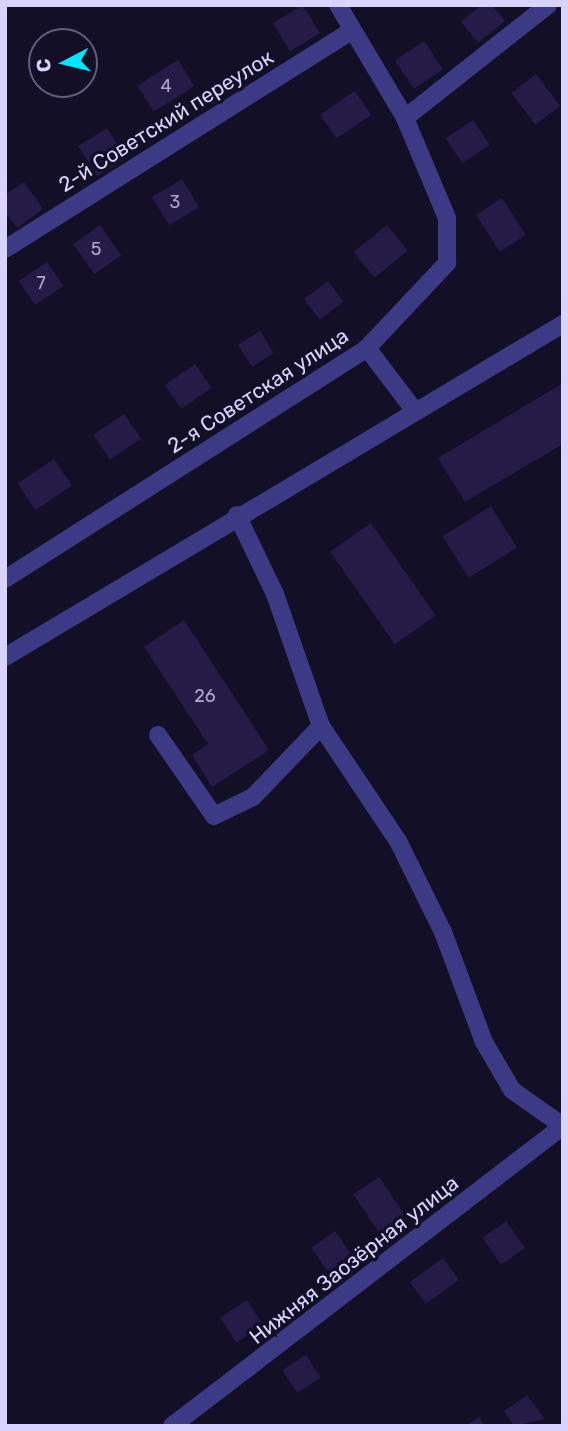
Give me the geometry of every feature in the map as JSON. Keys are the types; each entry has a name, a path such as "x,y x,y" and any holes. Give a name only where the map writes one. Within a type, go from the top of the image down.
{"street":[{"name":"2-я Советская улица","path":"5,579 367,348 447,263 447,218 405,118 338,5"},
{"path":"405,118 548,5"},
{"name":"2-й Советский переулок","path":"5,249 351,31"},
{"path":"5,657 237,515 563,324"},
{"path":"367,348 414,410"},
{"path":"237,515 275,594 321,726 398,841 443,932 484,1042 512,1090 563,1126"},
{"path":"158,735 214,816 253,797 289,766 321,726"},
{"name":"Нижняя Заозёрная улица","path":"172,1426 563,1126"}],"building":[{"path":"303,5 320,33 290,51 273,23"},
{"path":"481,5 492,5 505,21 478,43 461,22"},
{"path":"424,41 443,69 414,89 395,61"},
{"path":"178,60 194,86 154,112 137,85"},
{"path":"536,74 560,106 535,125 511,93"},
{"path":"355,91 371,115 336,139 320,114"},
{"path":"473,120 490,145 462,163 446,138"},
{"path":"107,128 126,159 97,177 78,146"},
{"path":"182,179 199,207 169,225 152,197"},
{"path":"24,182 43,209 17,228 5,212 5,195"},
{"path":"502,198 526,235 500,252 476,215"},
{"path":"100,225 121,255 94,274 73,244"},
{"path":"387,225 408,251 374,278 354,252"},
{"path":"47,262 63,286 35,305 19,281"},
{"path":"328,281 344,302 320,320 304,299"},
{"path":"260,331 274,353 252,367 238,345"},
{"path":"195,364 212,388 181,409 165,385"},
{"path":"563,383 563,444 465,502 438,458"},
{"path":"124,414 141,439 110,460 93,435"},
{"path":"54,459 72,486 35,510 18,484"},
{"path":"491,506 517,548 469,578 443,536"},
{"path":"371,523 436,616 395,644 330,552"},
{"path":"184,620 269,750 212,787 192,755 208,744 144,647"},
{"path":"379,1177 408,1220 382,1237 353,1194"},
{"path":"506,1221 525,1248 501,1265 482,1238"},
{"path":"335,1231 354,1258 330,1275 311,1248"},
{"path":"443,1258 459,1280 426,1304 410,1282"},
{"path":"247,1300 263,1325 237,1343 220,1317"},
{"path":"306,1355 321,1378 297,1393 283,1370"},
{"path":"527,1395 545,1419 514,1426 504,1411"},
{"path":"479,1417 485,1426 465,1426"}]}
